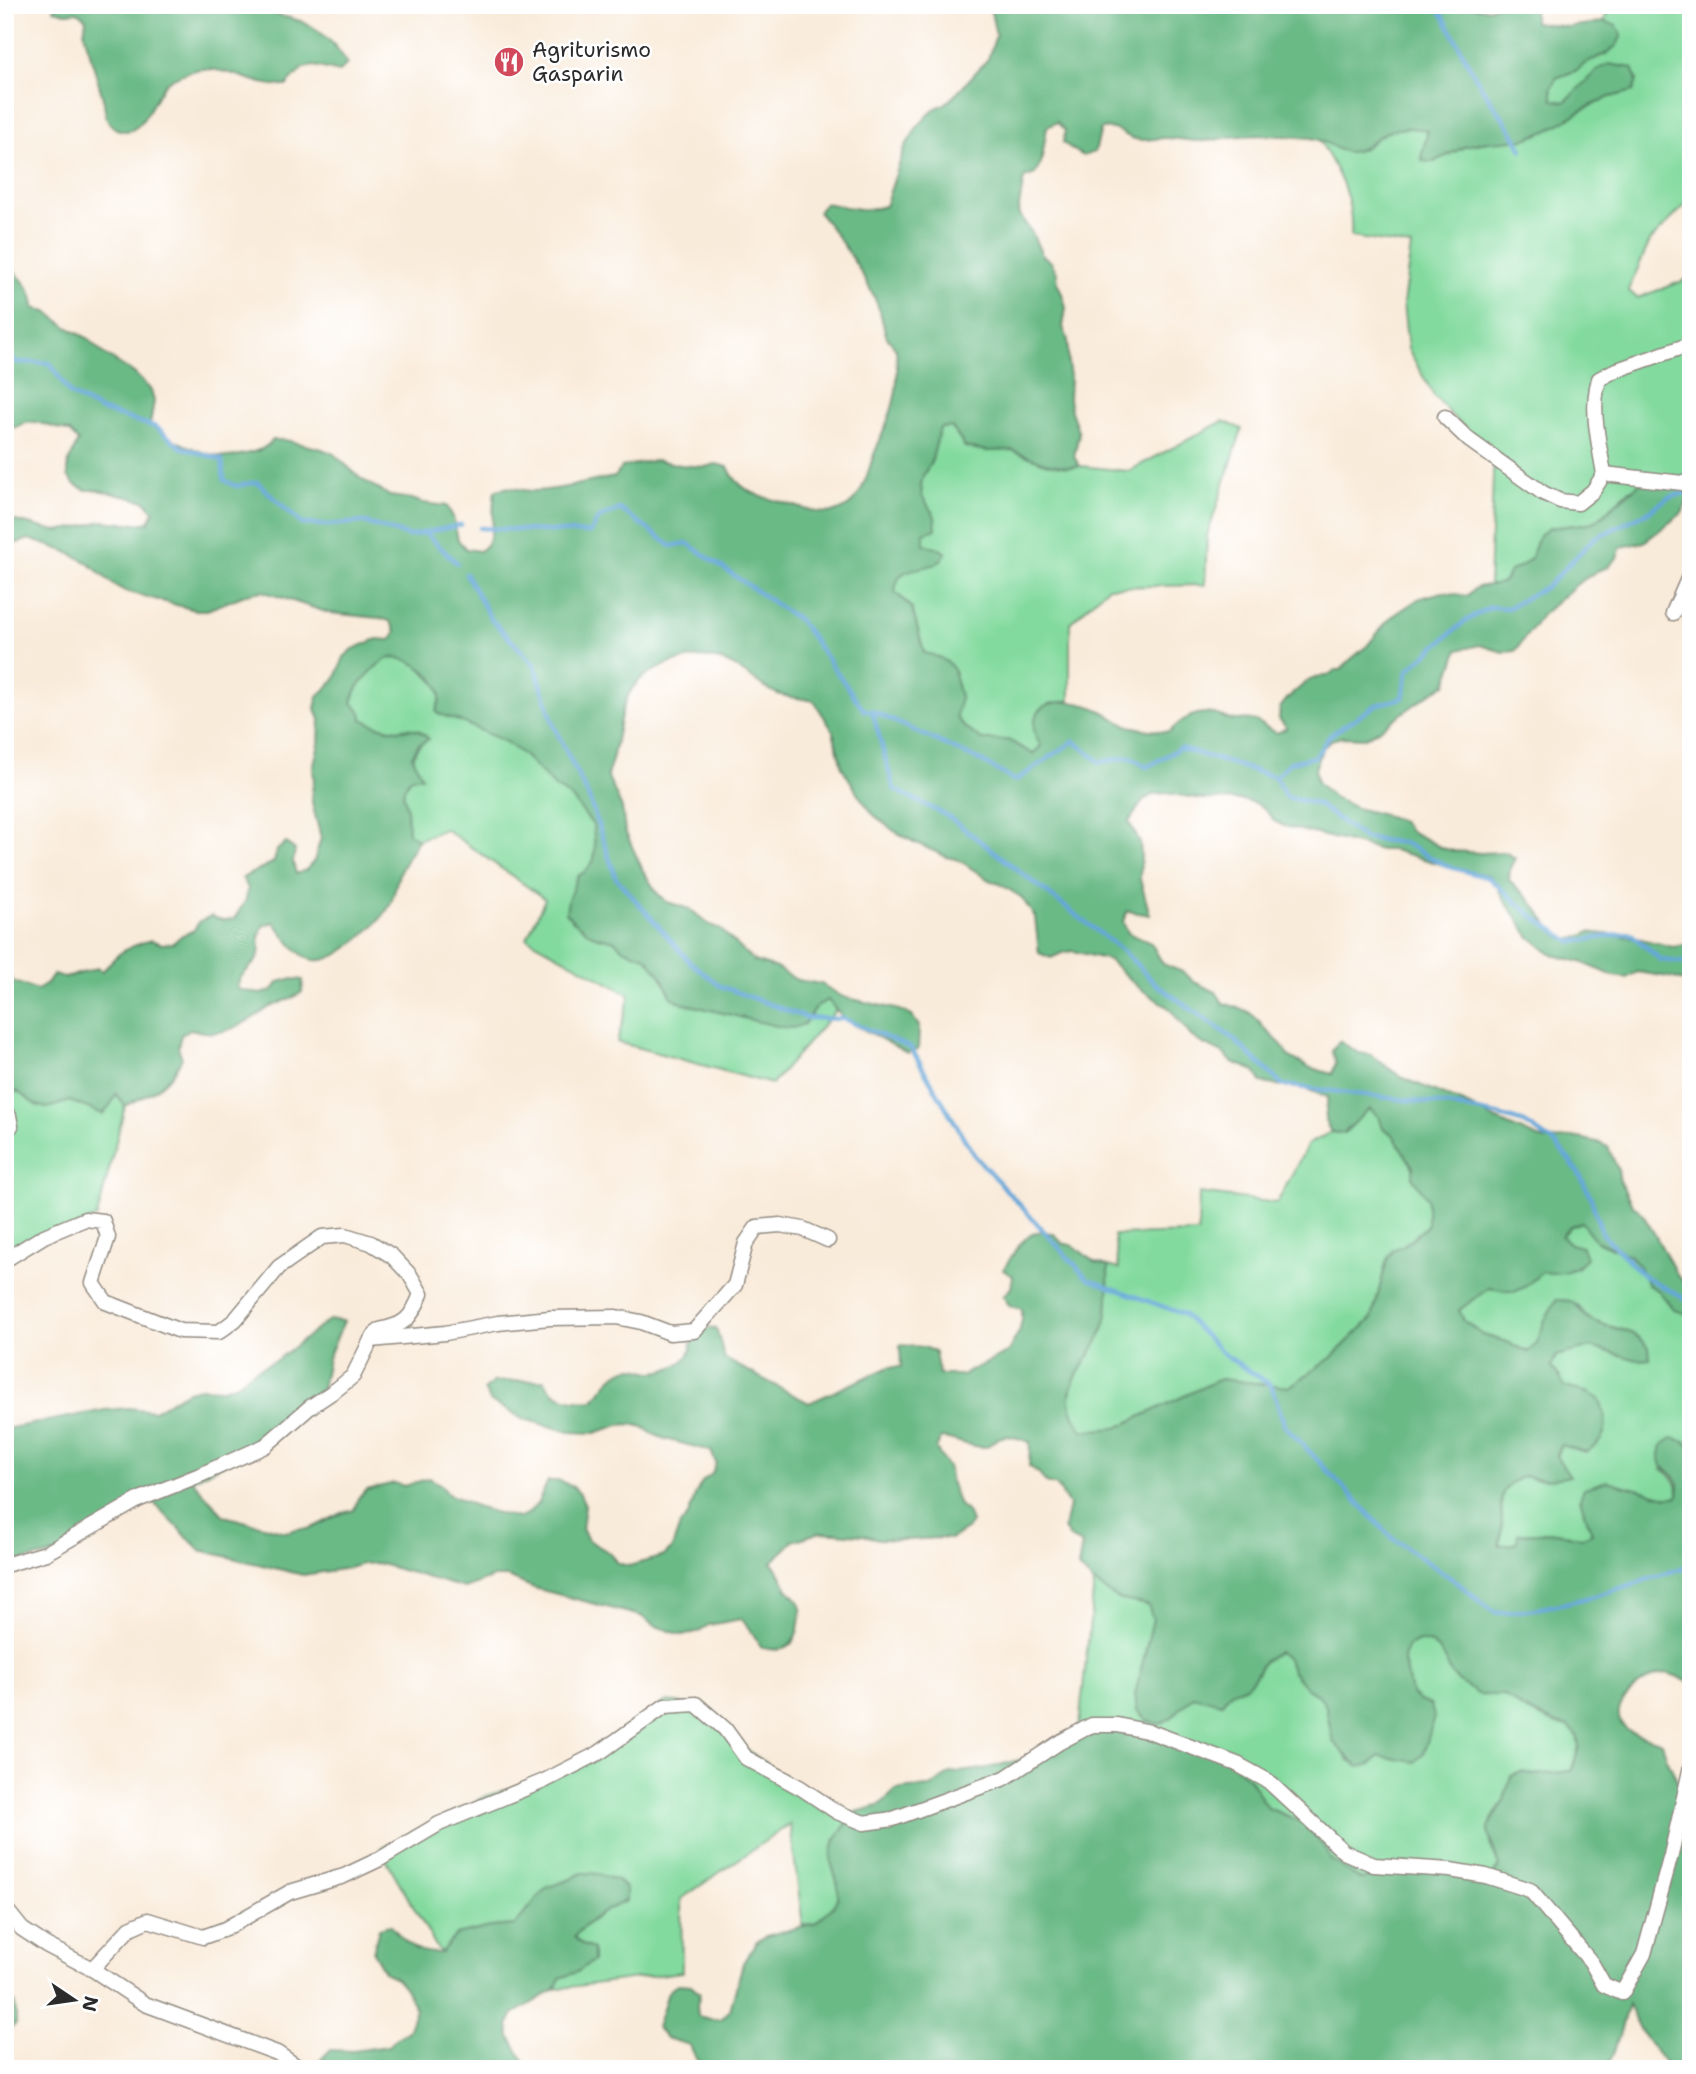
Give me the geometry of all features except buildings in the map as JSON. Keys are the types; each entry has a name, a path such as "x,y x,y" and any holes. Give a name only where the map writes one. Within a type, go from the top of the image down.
{"street":[{"path":"1445,416 1469,440 1543,493 1560,501 1578,503 1593,491 1604,474 1595,415 1595,391 1599,379 1614,370 1691,344"},
{"path":"1604,474 1691,484"},
{"path":"1673,613 1691,572"},
{"path":"5,1114 9,1116 11,1126 5,1132"},
{"path":"5,1260 44,1236 85,1219 103,1221 108,1237 93,1283 106,1302 180,1332 219,1332 235,1320 279,1267 322,1237 345,1235 371,1242 392,1256 410,1275 421,1294 415,1311 398,1327 379,1330 353,1376 310,1407 265,1446 140,1499 46,1553 5,1564"},
{"path":"371,1340 550,1318 616,1317 641,1322 670,1333 694,1331 735,1285 746,1243 757,1227 780,1225 803,1228 828,1240"},
{"path":"92,1969 130,1928 148,1920 202,1937 225,1929 290,1892 344,1876 380,1859 439,1824 544,1781 599,1753 665,1706 695,1704 725,1729 746,1758 801,1788 836,1812 864,1823 893,1819 1005,1778 1060,1742 1093,1725 1117,1725 1151,1732 1237,1764 1268,1781 1344,1853 1374,1865 1486,1875 1530,1890 1591,1962 1604,1985 1622,1993 1644,1954 1671,1855 1691,1766"},
{"path":"5,1908 22,1929 92,1969 145,2004 277,2053 301,2069"}],"green space":[{"path":"54,5 257,5 273,14 303,22 323,34 347,64 339,72 315,66 303,68 286,86 265,84 212,69 189,72 167,82 141,123 126,131 113,127 107,118 84,33 86,19 78,12 54,10"},
{"path":"992,5 1460,5 1487,9 1498,5 1534,5 1534,22 1568,27 1604,22 1616,25 1622,35 1617,45 1608,53 1556,78 1551,88 1553,100 1565,102 1598,69 1609,64 1632,68 1637,80 1634,91 1610,97 1547,131 1525,139 1466,146 1434,162 1422,161 1428,131 1416,128 1392,130 1354,152 1340,150 1310,138 1258,135 1204,141 1167,138 1140,140 1113,129 1101,129 1095,152 1083,156 1063,143 1065,131 1057,122 1047,127 1041,163 1035,174 1024,178 1018,213 1032,233 1042,255 1051,262 1057,273 1066,308 1063,327 1068,340 1069,399 1079,433 1074,457 1080,466 1045,463 1012,450 988,451 965,447 952,427 940,428 931,463 923,475 921,485 922,496 935,517 936,529 924,533 924,545 936,547 946,553 939,562 905,572 897,582 895,592 912,608 924,653 941,658 954,670 960,699 956,716 963,726 982,740 1008,740 1033,754 1041,746 1034,732 1036,716 1048,704 1057,702 1078,703 1097,709 1124,724 1148,730 1170,732 1189,717 1208,713 1233,720 1255,721 1277,733 1287,728 1279,719 1280,708 1287,699 1315,677 1327,676 1341,670 1367,646 1390,618 1420,598 1443,592 1467,596 1476,588 1500,584 1510,571 1531,558 1539,536 1549,528 1596,521 1641,482 1691,476 1691,500 1687,502 1682,513 1644,542 1621,547 1617,558 1608,567 1577,584 1542,615 1515,651 1503,652 1480,645 1458,650 1446,685 1365,738 1342,737 1331,740 1323,748 1315,770 1317,782 1334,798 1356,808 1402,822 1410,831 1442,848 1481,853 1505,852 1515,858 1510,868 1509,880 1562,937 1578,938 1589,932 1637,938 1673,947 1691,947 1691,984 1638,972 1626,978 1614,976 1581,962 1557,956 1529,936 1489,876 1393,850 1381,850 1284,826 1274,821 1265,809 1243,800 1202,799 1166,793 1154,794 1143,800 1129,822 1140,843 1140,879 1150,915 1127,911 1123,922 1128,933 1151,943 1163,964 1185,973 1194,982 1216,992 1223,1003 1247,1011 1282,1045 1288,1056 1308,1067 1332,1074 1336,1062 1332,1051 1339,1041 1359,1053 1371,1055 1401,1077 1538,1138 1550,1141 1573,1137 1608,1147 1620,1182 1632,1204 1641,1212 1677,1275 1691,1285 1691,1315 1674,1310 1659,1291 1649,1285 1637,1263 1629,1255 1596,1241 1581,1222 1570,1226 1561,1236 1570,1244 1582,1247 1586,1258 1576,1267 1561,1273 1542,1272 1525,1287 1514,1292 1489,1288 1459,1310 1464,1321 1483,1335 1528,1352 1537,1343 1556,1300 1569,1301 1576,1304 1583,1314 1593,1321 1631,1333 1649,1347 1650,1359 1638,1360 1591,1347 1556,1356 1551,1367 1565,1387 1589,1393 1599,1399 1605,1415 1605,1430 1599,1442 1585,1452 1561,1445 1556,1456 1570,1476 1546,1479 1523,1476 1509,1485 1501,1500 1502,1528 1499,1545 1517,1542 1518,1534 1556,1532 1581,1538 1592,1533 1580,1499 1584,1488 1607,1481 1667,1497 1678,1497 1679,1485 1676,1479 1660,1462 1662,1445 1672,1438 1684,1441 1691,1447 1691,1683 1668,1674 1652,1677 1627,1696 1619,1713 1620,1721 1626,1729 1662,1742 1691,1813 1691,2069 1668,2069 1640,2030 1628,2004 1614,2052 1606,2069 715,2069 699,2061 690,2045 666,2038 657,2028 668,1992 678,1984 691,1985 700,1993 698,2016 721,2019 730,2010 743,1963 756,1942 766,1936 815,1923 833,1907 838,1897 838,1885 831,1862 832,1851 835,1839 856,1812 879,1806 896,1790 931,1787 951,1773 984,1769 1039,1755 1090,1724 1221,1755 1249,1778 1268,1808 1301,1822 1326,1849 1331,1860 1361,1880 1405,1863 1492,1876 1499,1866 1488,1832 1504,1800 1511,1776 1522,1772 1534,1775 1572,1771 1579,1747 1577,1735 1569,1727 1524,1709 1504,1695 1480,1695 1459,1682 1451,1673 1440,1651 1431,1644 1419,1641 1408,1646 1403,1657 1411,1693 1419,1701 1431,1705 1434,1717 1424,1753 1415,1762 1379,1756 1371,1764 1359,1767 1355,1764 1333,1742 1326,1706 1292,1671 1288,1659 1278,1652 1266,1660 1248,1684 1231,1692 1222,1703 1193,1696 1172,1717 1160,1724 1147,1721 1137,1710 1135,1695 1153,1619 1148,1605 1118,1599 1078,1568 1082,1544 1071,1539 1064,1529 1069,1505 1057,1486 1046,1483 1039,1473 1029,1466 1030,1442 1017,1438 1002,1437 987,1447 941,1438 936,1449 949,1469 950,1481 958,1503 967,1512 971,1522 968,1528 951,1539 879,1539 821,1532 793,1541 771,1563 788,1590 798,1600 801,1608 799,1624 791,1644 776,1650 761,1647 741,1619 709,1625 697,1632 682,1635 653,1625 641,1616 534,1588 508,1577 494,1577 464,1588 377,1563 303,1575 200,1550 145,1494 77,1544 55,1554 5,1564 5,1429 105,1410 129,1408 154,1411 188,1391 200,1388 223,1389 235,1385 255,1370 278,1359 329,1320 344,1321 328,1358 321,1394 301,1404 282,1434 192,1480 224,1516 286,1532 310,1529 354,1510 358,1498 367,1490 394,1483 405,1486 429,1478 440,1484 448,1494 482,1509 518,1518 529,1513 538,1503 548,1481 560,1481 572,1486 580,1494 585,1505 582,1529 588,1540 610,1553 617,1563 629,1566 664,1556 672,1548 696,1493 702,1482 712,1474 716,1463 711,1451 665,1439 632,1424 619,1425 595,1433 570,1432 524,1419 491,1402 484,1390 493,1382 544,1380 553,1391 565,1398 594,1400 610,1380 626,1369 658,1372 678,1365 690,1353 692,1334 716,1328 725,1359 809,1403 889,1367 901,1367 900,1345 924,1347 935,1352 939,1375 962,1375 1007,1353 1019,1332 1022,1309 1010,1306 1003,1296 1011,1288 1013,1276 1003,1270 1020,1244 1031,1234 1042,1231 1054,1234 1062,1243 1074,1246 1094,1262 1108,1266 1105,1324 1096,1345 1074,1380 1071,1391 1070,1403 1083,1431 1117,1428 1220,1379 1289,1387 1331,1358 1372,1318 1387,1260 1393,1250 1404,1245 1427,1226 1427,1198 1413,1178 1413,1167 1393,1135 1383,1128 1379,1117 1370,1109 1343,1133 1331,1132 1325,1121 1328,1097 1306,1089 1261,1082 1255,1071 1232,1062 1223,1053 1191,1036 1169,1008 1138,987 1109,960 1073,951 1051,958 1039,953 1035,917 1021,897 959,860 947,857 894,831 874,815 842,767 833,731 814,701 778,694 736,667 717,659 698,657 677,661 647,674 632,689 623,710 607,775 622,808 625,831 644,873 667,902 690,909 708,924 720,929 754,961 776,968 797,980 821,984 843,997 900,1010 912,1016 919,1026 918,1050 907,1053 844,1019 828,1000 818,1005 804,1024 793,1028 682,1003 672,997 661,976 646,957 623,949 615,941 592,935 573,921 566,912 577,877 587,870 594,860 595,848 593,825 571,797 555,787 525,756 506,742 439,714 436,711 440,695 428,674 414,663 390,658 378,665 362,682 352,703 366,721 388,729 417,730 429,739 418,745 412,756 422,777 411,777 403,791 408,833 418,840 399,874 390,905 379,920 342,952 319,960 301,954 274,922 263,926 256,961 240,978 237,989 260,994 272,991 279,982 291,979 303,980 302,992 226,1031 210,1033 191,1029 181,1035 178,1047 182,1058 171,1076 151,1092 125,1106 116,1094 103,1114 70,1101 47,1108 36,1105 17,1091 5,1094 5,973 14,982 37,990 47,984 54,974 65,978 98,968 102,972 113,959 135,945 151,940 162,944 173,943 182,935 193,931 200,921 211,916 222,920 234,919 246,900 248,888 242,878 274,862 277,850 286,843 295,850 293,862 296,874 306,870 314,861 321,838 312,803 313,768 319,744 320,719 315,708 318,696 335,680 344,657 353,649 377,639 391,640 396,632 390,621 329,613 262,591 207,610 195,610 125,591 87,562 65,551 29,539 18,543 7,540 5,523 8,519 56,531 102,521 137,524 149,522 154,511 145,501 98,490 86,490 75,485 68,476 68,464 78,441 70,432 36,422 14,428 5,425 5,263 28,288 34,308 49,313 87,338 104,354 134,373 151,390 154,401 150,424 166,435 197,450 227,457 259,450 273,440 285,440 322,449 334,454 360,478 390,496 447,506 453,517 458,540 466,549 479,551 490,538 495,491 510,487 527,491 564,488 615,477 622,467 656,460 681,465 705,467 716,464 728,467 742,486 755,494 814,511 835,512 852,502 866,479 894,400 896,353 887,337 878,306 867,283 843,244 818,212 825,203 862,209 885,206 905,147 918,126 934,109 954,96 988,59 996,35"},
{"path":"1609,5 1691,5 1691,199 1650,241 1628,290 1637,298 1691,278 1691,476 1631,489 1596,521 1549,528 1539,536 1531,558 1510,571 1502,582 1489,586 1494,450 1457,421 1434,396 1408,349 1403,304 1411,246 1351,237 1347,198 1338,174 1319,139 1339,150 1362,149 1392,130 1416,127 1428,131 1422,154 1434,162 1466,146 1547,131 1588,107 1610,97 1634,91 1574,95 1564,102 1553,100 1551,88 1556,78 1608,53 1616,25 1604,22"},
{"path":"1223,421 1242,429 1207,536 1205,585 1108,587 1070,623 1070,700 1047,705 1041,746 1033,754 1008,740 982,740 963,726 955,716 960,698 954,670 941,659 924,653 912,608 895,592 896,580 904,572 938,562 946,553 936,547 924,545 924,533 935,517 922,496 921,484 931,463 940,428 951,427 965,447 988,451 1012,450 1045,463 1068,467 1129,471"},
{"path":"388,658 415,662 437,685 441,696 436,711 439,714 506,742 525,756 555,787 571,797 593,825 594,860 587,870 577,877 592,935 615,941 623,949 646,957 661,976 672,997 682,1003 781,1027 804,1024 818,1005 828,1000 836,1010 772,1084 617,1042 630,995 527,938 545,899 445,829 418,840 408,834 404,790 411,776 415,752 428,739 420,731 373,725 362,719 352,703 365,678"},
{"path":"17,1091 36,1105 47,1108 70,1101 103,1114 116,1093 125,1106 97,1217 5,1257 5,1094"},
{"path":"1370,1109 1379,1117 1383,1128 1393,1135 1413,1167 1413,1178 1427,1198 1427,1226 1404,1245 1393,1250 1387,1260 1372,1318 1331,1358 1288,1387 1220,1379 1117,1428 1083,1431 1070,1403 1071,1391 1074,1380 1096,1345 1105,1324 1108,1266 1119,1269 1114,1235 1198,1233 1199,1193 1277,1203 1308,1144 1331,1132 1344,1133"},
{"path":"1581,1222 1596,1241 1628,1255 1637,1263 1648,1285 1659,1291 1674,1310 1691,1315 1691,1447 1684,1441 1662,1469 1675,1481 1678,1497 1667,1497 1581,1538 1556,1532 1518,1534 1518,1542 1499,1545 1502,1494 1509,1485 1523,1476 1535,1479 1569,1476 1556,1456 1589,1393 1565,1387 1551,1367 1556,1355 1591,1347 1638,1360 1650,1359 1631,1334 1594,1321 1578,1305 1545,1320 1537,1344 1528,1352 1483,1335 1464,1321 1459,1310 1489,1288 1514,1292 1525,1287 1543,1271 1569,1271 1578,1267 1570,1244 1561,1236 1570,1226"},
{"path":"1094,1583 1118,1599 1148,1605 1153,1619 1147,1648 1172,1717 1193,1695 1222,1703 1231,1692 1248,1684 1266,1660 1278,1652 1288,1659 1292,1671 1308,1690 1318,1695 1326,1706 1333,1742 1349,1761 1371,1764 1379,1756 1415,1761 1431,1705 1419,1701 1411,1693 1403,1657 1408,1646 1419,1641 1431,1644 1440,1651 1451,1673 1459,1682 1480,1695 1504,1695 1524,1710 1569,1727 1577,1735 1579,1747 1571,1771 1534,1775 1522,1772 1511,1776 1504,1800 1492,1820 1490,1844 1499,1866 1492,1876 1372,1877 1361,1880 1331,1860 1326,1849 1291,1817 1268,1808 1249,1778 1079,1727"},
{"path":"665,1702 695,1705 728,1737 848,1820 835,1839 831,1862 838,1885 838,1897 833,1907 815,1923 803,1926 790,1824 681,1899 682,1972 555,1989 560,1978 577,1972 593,1949 582,1945 573,1937 598,1916 626,1901 582,1873 546,1888 515,1925 456,1935 440,1953 380,1849 487,1796 550,1775 591,1752"},
{"path":"582,1873 593,1873 617,1880 626,1889 626,1901 598,1916 574,1937 582,1945 593,1949 593,1961 577,1972 560,1978 555,1989 514,2014 508,2025 510,2037 529,2069 312,2069 330,2050 353,2051 388,2046 408,2031 416,2009 404,1987 396,1978 385,1973 373,1952 379,1928 390,1925 417,1949 440,1953 456,1935 515,1925 546,1888"},
{"path":"5,1990 14,2002 16,2024 5,2034"}],"waterway":[{"path":"1436,5 1475,76 1522,150"},
{"path":"5,350 16,362 50,363 70,394 100,410 156,427 181,447 222,460 224,480 236,486 257,482 302,524 363,522 409,536 461,525"},
{"path":"1275,777 1290,762 1315,757 1330,735 1376,705 1403,698 1408,670 1464,622 1490,607 1508,608 1549,585 1593,539 1648,512 1668,498 1691,491"},
{"path":"480,528 590,533 599,518 620,509 671,546 687,543 800,621 864,710 872,711 983,762 1015,781 1074,741 1100,762 1130,757 1147,767 1180,748 1275,777 1286,797 1317,804 1364,838 1404,843 1447,866 1489,878 1530,914 1572,942 1630,933 1661,960 1686,963 1691,967"},
{"path":"426,534 457,563"},
{"path":"466,574 491,619 535,665 554,726 589,798 616,878 690,962 720,986 807,1018 844,1019 911,1048 974,1155 1088,1279 1183,1314 1225,1355 1271,1385 1285,1426 1391,1537 1458,1583 1495,1613 1570,1602 1691,1565"},
{"path":"872,711 894,789 949,817 1123,951 1157,985 1231,1037 1283,1085 1447,1105 1525,1123 1557,1145 1577,1170 1590,1195 1602,1234 1644,1276 1691,1302"},
{"path":"491,2063 492,2069"}],"place":[{"name":"Agriturismo Gasparin","path":"509,62"}]}
